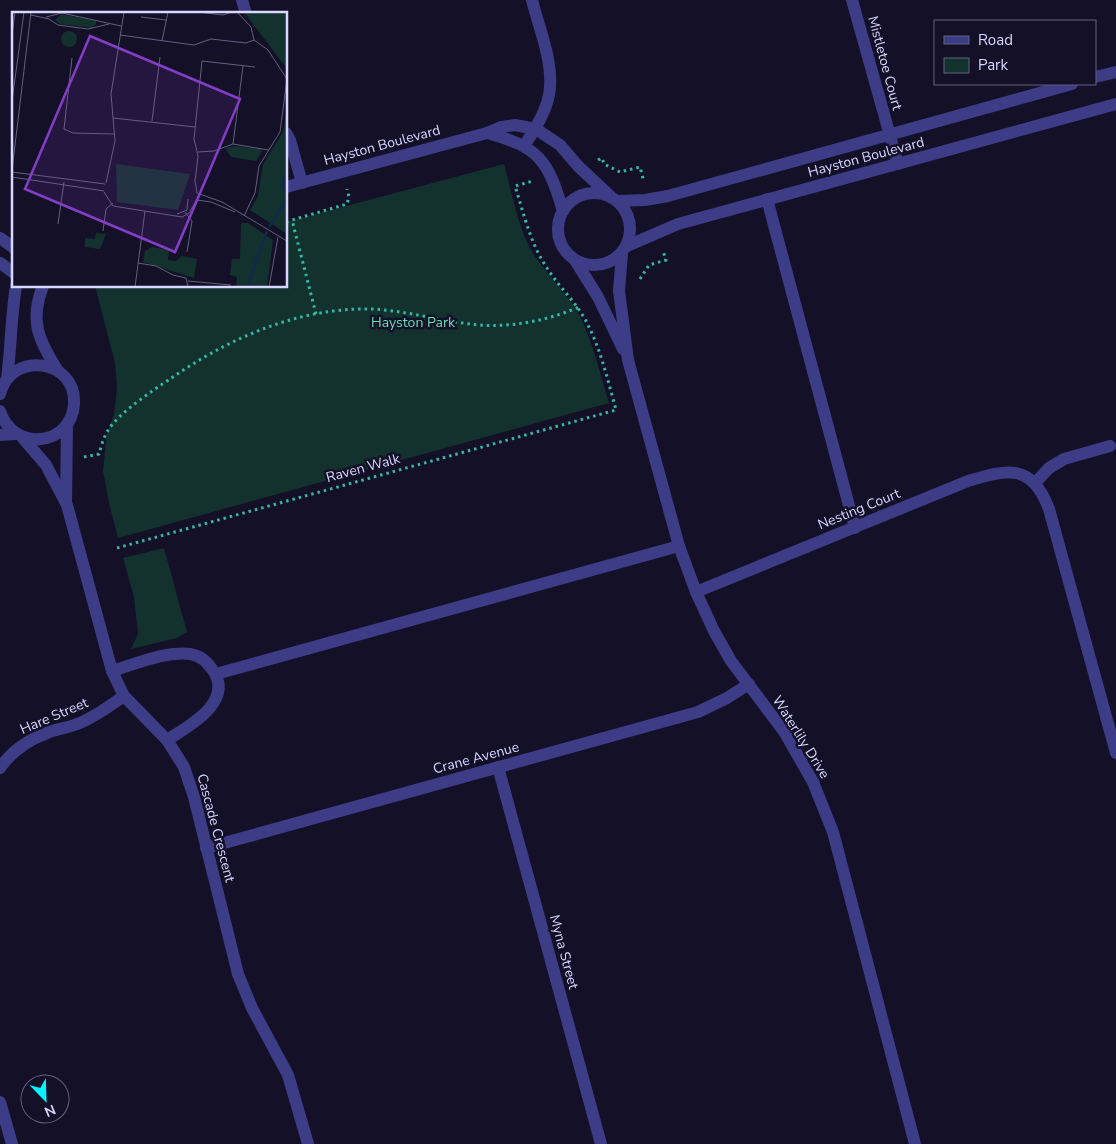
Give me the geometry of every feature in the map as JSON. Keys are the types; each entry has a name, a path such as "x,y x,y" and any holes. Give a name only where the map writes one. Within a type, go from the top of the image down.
{"street":[{"path":"524,146 536,129 550,88 549,64 532,0"},
{"name":"Mistletoe Court","path":"852,0 898,164"},
{"path":"1096,77 1116,72"},
{"name":"Hayston Boulevard","path":"288,186 515,125 536,129 560,145 578,166 613,198 649,200 1068,85"},
{"name":"Hayston Boulevard","path":"624,250 658,231 678,224 1116,104"},
{"path":"486,133 503,137 524,146 541,158 551,175 563,211"},
{"path":"288,136 302,183"},
{"path":"588,193 599,193 613,198 625,210 630,222 630,234 624,250 614,260 605,264 594,266 575,260 563,248 558,232 558,221 563,211 569,202 588,193"},
{"path":"767,199 855,528"},
{"path":"0,238 12,247"},
{"name":"Waterlily Drive","path":"624,250 619,290 628,360 679,546 696,592 714,631 732,661 785,734 813,782 833,832 916,1144"},
{"name":"Waterlily Drive","path":"575,260 598,297 628,360"},
{"path":"0,263 12,272"},
{"path":"2,387 11,350 16,288"},
{"path":"41,288 36,303 36,323 41,339 58,371"},
{"path":"2,387 15,371 25,366 37,364 48,366 58,371"},
{"name":"Cascade Crescent","path":"58,371 67,379 74,396 72,414 67,425 66,505"},
{"name":"Cascade Crescent","path":"0,411 8,427 46,465 66,505 112,671 124,696 167,740 184,766 194,796 238,974 252,1008 288,1075 308,1144"},
{"path":"0,435 19,436 34,440 46,439 58,434 67,425"},
{"path":"1110,446 1064,458 1049,468 1035,482 1043,494 1049,509 1116,753"},
{"name":"Nesting Court","path":"696,592 968,481 994,473 1013,472 1035,482"},
{"path":"216,674 679,546"},
{"path":"112,671 174,654 193,654 206,662 216,674 218,689 212,706 201,718 167,740"},
{"name":"Crane Avenue","path":"206,848 698,712 727,698 749,684"},
{"name":"Hare Street","path":"0,768 26,742 96,716 124,696"},
{"name":"Myna Street","path":"498,767 601,1144"},
{"path":"0,1102 12,1144"}],"path":[{"path":"578,166 602,158 604,164 620,172 640,167 649,200"},
{"path":"288,221 346,204 349,197 343,172"},
{"path":"551,175 515,186 536,249 547,269 576,308"},
{"path":"292,220 316,314"},
{"path":"619,290 638,284 649,265 666,260 658,231"},
{"path":"66,461 99,454 107,432 122,416 162,385 214,351 241,337 273,325 316,314 372,309 489,326 556,316 598,297"},
{"name":"Raven Walk","path":"117,548 616,410 587,322 576,308"}],"green space":[{"name":"Hayston Park","path":"504,164 516,211 528,245 580,316 593,348 609,403 118,538 103,471 107,432 114,415 117,388 115,363 96,288 288,288 288,221"},
{"path":"164,548 187,632 177,638 131,649 138,634 134,597 123,558"}]}
